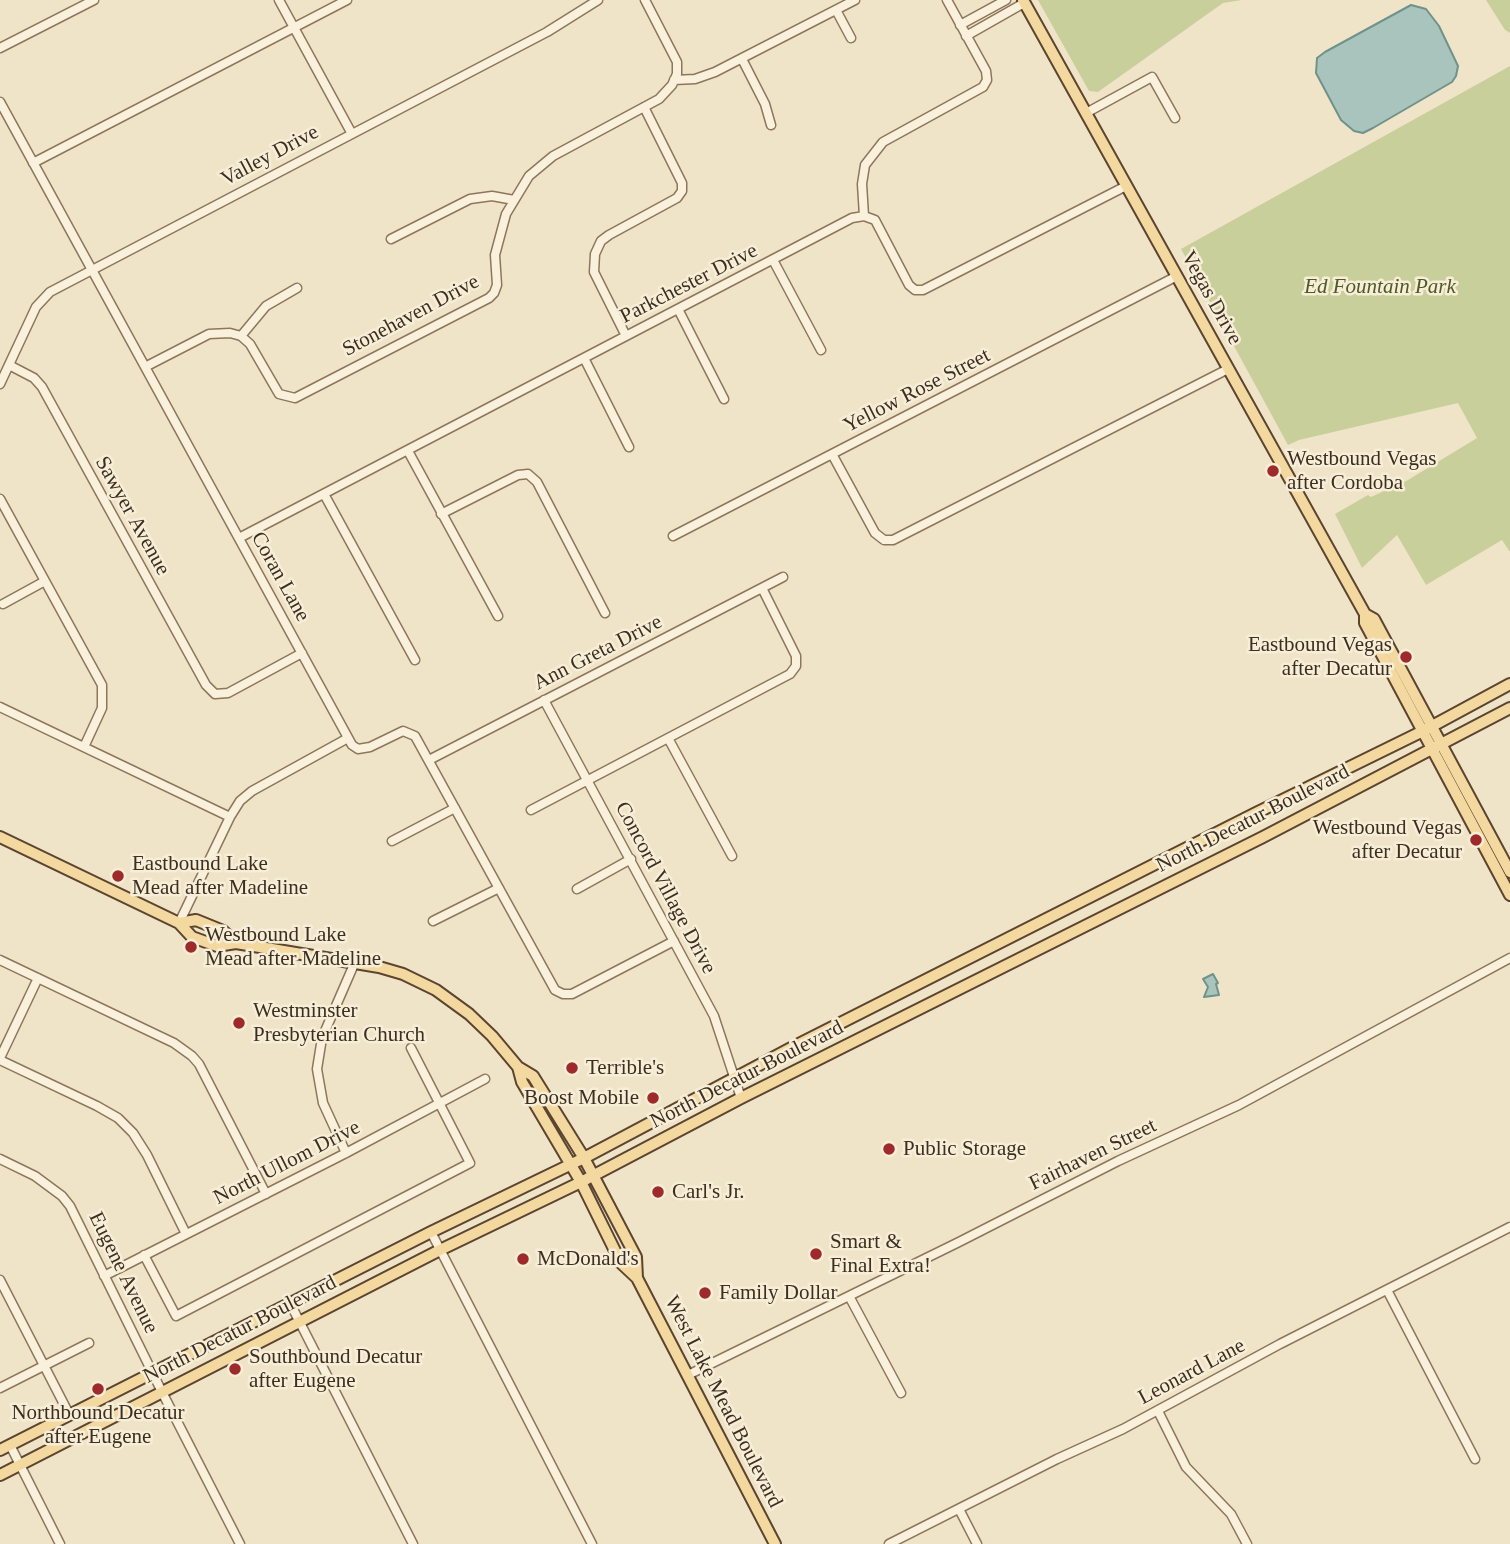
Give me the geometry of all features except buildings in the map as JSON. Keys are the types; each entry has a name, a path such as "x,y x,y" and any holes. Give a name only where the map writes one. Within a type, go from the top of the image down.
{"main road":[{"name":"Vegas Drive","path":"1023,2 1365,614 1365,623 1438,747 1505,870 1510,895"},
{"name":"North Decatur Boulevard","path":"5,1447 431,1232 584,1158 893,996 1428,729 1510,684"},
{"name":"North Decatur Boulevard","path":"0,1475 1069,932 1266,835 1510,708"},
{"path":"1256,813 1266,835"},
{"name":"West Lake Mead Boulevard","path":"0,837 178,923 192,937 217,946 236,943 355,962 403,974 436,990 469,1014 518,1067 533,1076 594,1175 636,1257 637,1278"},
{"path":"1059,913 1069,932"},
{"name":"West Lake Mead Boulevard","path":"178,923 196,920 223,931 236,943"},
{"path":"893,996 904,1017"},
{"name":"West Lake Mead Boulevard","path":"518,1067 522,1082 572,1164 621,1263 637,1278 775,1544"}],"street":[{"path":"0,48 94,0"},
{"path":"279,0 352,134"},
{"path":"33,163 347,0"},
{"name":"Valley Drive","path":"0,384 36,307 50,292 547,32 598,0"},
{"path":"645,0 677,62 674,80 695,79 742,59 855,0"},
{"path":"947,0 986,71 987,80 983,87 883,142 865,165 862,184 864,216 875,220 909,285 915,290 923,290 1126,186"},
{"path":"960,26 1006,0"},
{"path":"966,36 1023,2"},
{"path":"836,10 851,38"},
{"path":"742,59 765,104 771,125"},
{"path":"1086,113 1152,77 1175,118"},
{"name":"Stonehaven Drive","path":"241,337 250,344 279,394 295,398 489,298 497,285 495,255 506,214 529,176 553,156 659,99 674,80"},
{"name":"Coran Lane","path":"0,102 348,737"},
{"path":"626,336 594,272 595,254 608,235 677,198 682,191 682,183 644,107"},
{"path":"391,239 470,199 492,196 513,200"},
{"name":"Parkchester Drive","path":"239,538 852,218 864,216"},
{"path":"774,260 821,351"},
{"name":"Yellow Rose Street","path":"673,537 1177,276"},
{"path":"145,368 209,334 220,332 241,337 265,306 297,288"},
{"path":"678,309 724,399"},
{"path":"584,358 629,447"},
{"name":"Sawyer Avenue","path":"9,365 34,379 42,387 206,685 215,694 228,693 302,653"},
{"path":"832,454 875,533 884,540 893,540 1228,369"},
{"path":"408,451 498,616"},
{"path":"442,514 518,475 528,474 537,482 605,613"},
{"path":"324,494 415,660"},
{"path":"0,499 102,685 102,708 84,747"},
{"name":"Ann Greta Drive","path":"429,760 783,577"},
{"path":"3,604 45,581"},
{"path":"531,810 790,674 796,667 796,656 762,588"},
{"name":"Concord Village Drive","path":"544,700 714,1016 741,1098"},
{"path":"0,707 230,817"},
{"path":"178,923 240,801 252,791 348,737 358,749 370,747 403,731 415,736 555,990 572,994 674,941"},
{"path":"668,738 732,856"},
{"path":"392,841 455,808"},
{"path":"577,888 631,859"},
{"path":"433,921 499,888"},
{"name":"Fairhaven Street","path":"688,1375 1118,1161 1239,1105 1510,958"},
{"path":"0,960 174,1043 192,1056 199,1064 267,1194"},
{"path":"346,1153 323,1103 317,1069 322,1038 355,962"},
{"path":"38,978 0,1059 118,1118 147,1155 186,1234"},
{"path":"144,1255 176,1316 470,1163 411,1048"},
{"name":"North Ullom Drive","path":"104,1276 485,1079"},
{"name":"Eugene Avenue","path":"0,1159 35,1176 62,1196 70,1206 240,1544"},
{"name":"Leonard Lane","path":"889,1544 1158,1410 1510,1227"},
{"path":"431,1232 592,1544"},
{"path":"1,1284 69,1415"},
{"path":"1387,1290 1475,1459"},
{"path":"849,1296 901,1393"},
{"path":"290,1303 414,1544"},
{"path":"0,1388 89,1343"},
{"path":"1158,1410 1186,1467 1231,1514 1247,1544"},
{"path":"5,1447 20,1465 60,1544"},
{"path":"960,1509 977,1544"}],"green space":[{"path":"1038,0 1242,0 1223,3 1098,92 1089,91"},
{"path":"1486,0 1510,0 1510,33 1505,30"},
{"name":"Ed Fountain Park","path":"1510,66 1510,552 1502,540 1426,585 1397,535 1362,568 1335,514 1368,495 1371,497 1408,480 1477,438 1458,403 1299,440 1288,445 1181,249"}],"water":[{"path":"1411,5 1426,9 1439,26 1458,66 1456,76 1452,82 1373,128 1363,133 1354,131 1341,120 1316,73 1317,58"},
{"path":"1213,974 1218,983 1219,995 1204,997 1208,987 1203,979"}],"place":[{"name":"Westbound Vegas after Cordoba","path":"1273,471"},
{"name":"Eastbound Vegas after Decatur","path":"1406,657"},
{"name":"Westbound Vegas after Decatur","path":"1476,840"},
{"name":"Eastbound Lake Mead after Madeline","path":"118,876"},
{"name":"Westbound Lake Mead after Madeline","path":"191,947"},
{"name":"Westminster Presbyterian Church","path":"239,1023"},
{"name":"Terrible's","path":"572,1068"},
{"name":"Boost Mobile","path":"653,1098"},
{"name":"Public Storage","path":"889,1149"},
{"name":"Carl's Jr.","path":"658,1192"},
{"name":"Smart & Final Extra!","path":"816,1254"},
{"name":"McDonald's","path":"523,1259"},
{"name":"Family Dollar","path":"705,1293"},
{"name":"Southbound Decatur after Eugene","path":"235,1369"},
{"name":"Northbound Decatur after Eugene","path":"98,1389"}]}
